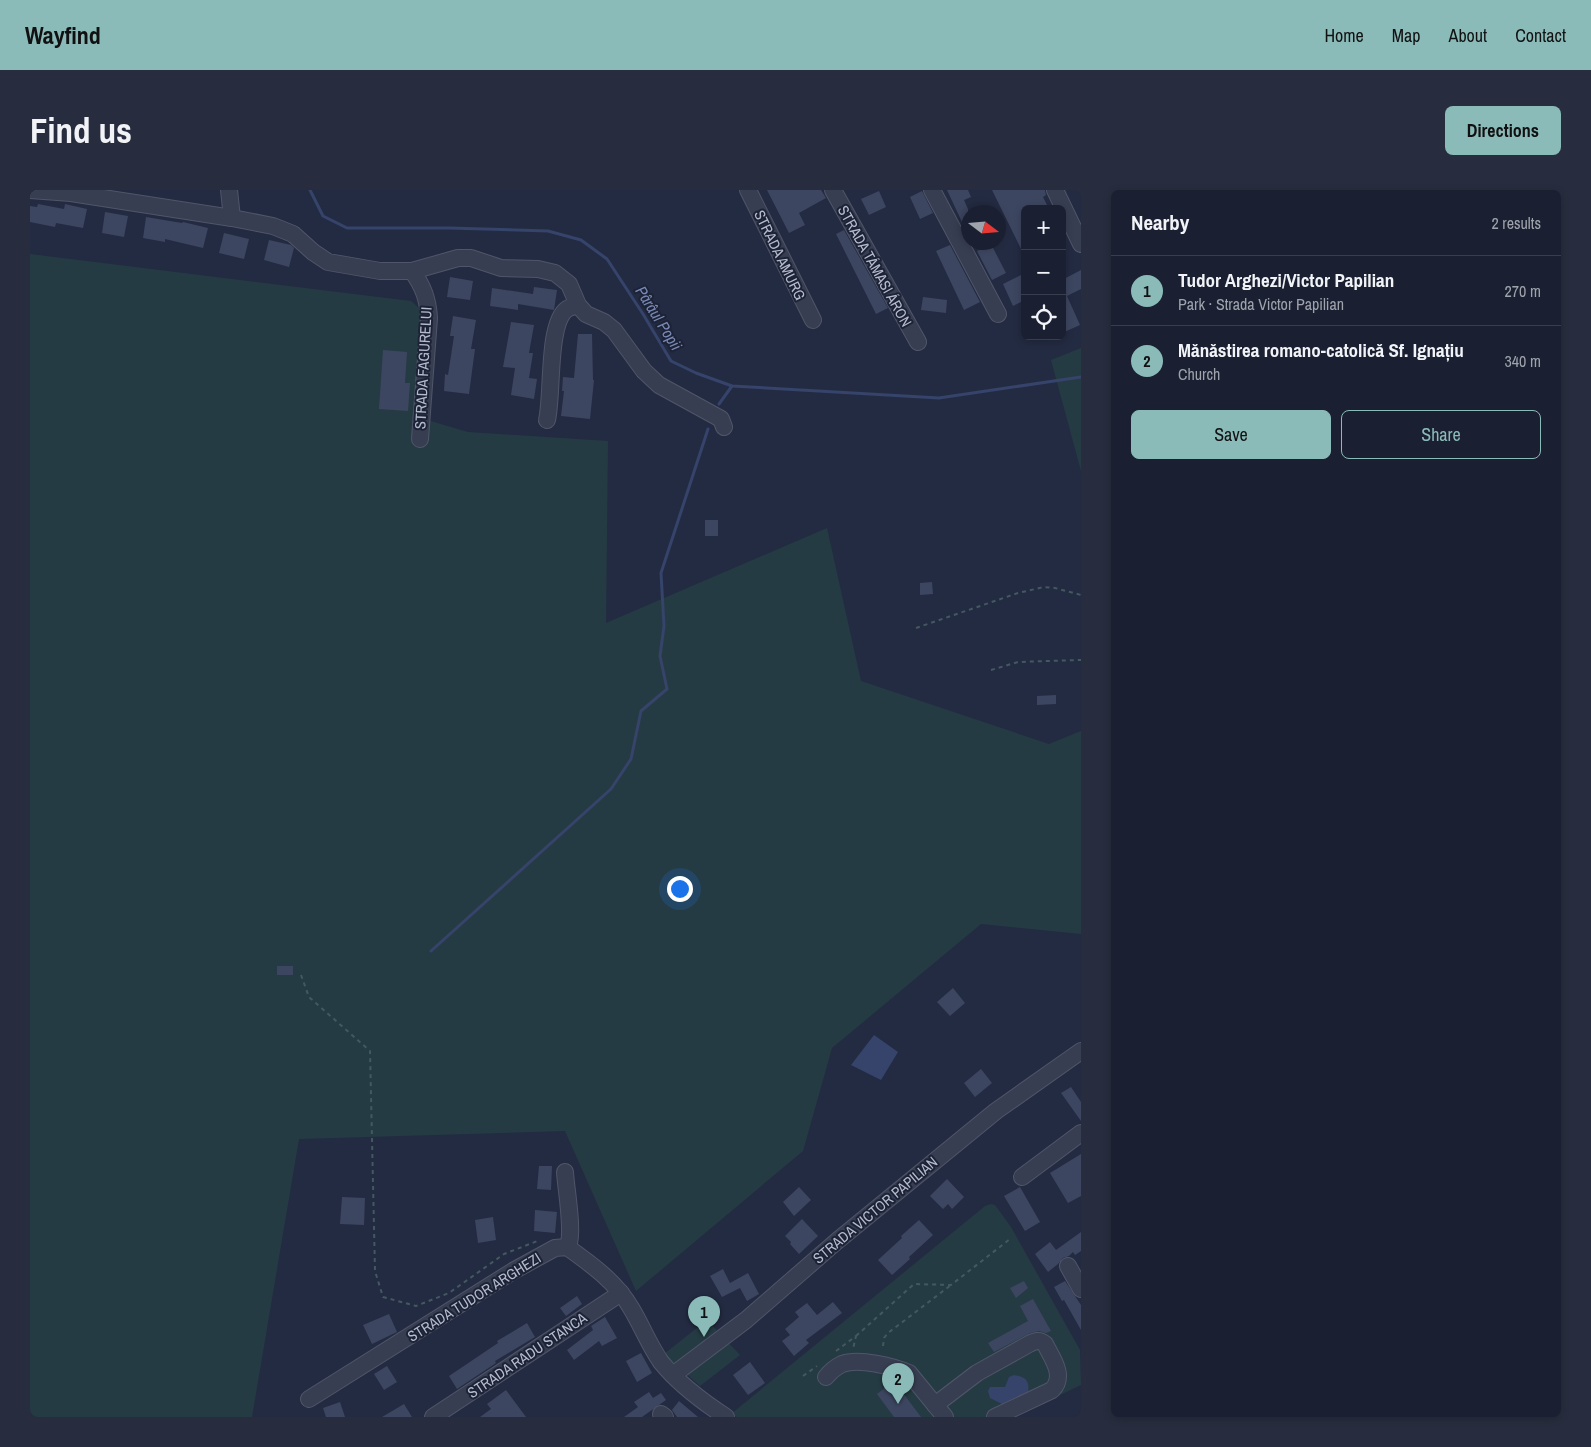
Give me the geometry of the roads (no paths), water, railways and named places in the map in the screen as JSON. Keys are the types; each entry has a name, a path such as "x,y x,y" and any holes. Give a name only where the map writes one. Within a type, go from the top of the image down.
{"street":[{"path":"30,190 71,193 274,226 294,234 313,252 328,262 380,271 412,271 458,258 471,258 500,268 546,270 555,273 569,284 578,306 586,314 604,322 614,330 644,371 659,384 684,400 711,412 721,419 724,427"},
{"path":"229,190 232,218"},
{"name":"STRADA AMURG","path":"748,190 813,320"},
{"name":"STRADA TÁMASI ÁRON","path":"833,190 918,342"},
{"path":"932,190 998,314"},
{"path":"1055,190 1081,244"},
{"name":"STRADA FAGURELUI","path":"412,271 422,287 428,303 429,318 420,439"},
{"path":"547,420 550,406 556,326 567,309 578,306"},
{"name":"STRADA VICTOR PAPILIAN","path":"674,1375 746,1320 837,1241 988,1116 1081,1051"},
{"path":"1022,1177 1081,1133"},
{"path":"564,1172 569,1216 570,1241 568,1247 590,1263 621,1293 632,1309 652,1348 674,1375 726,1417"},
{"name":"STRADA TUDOR ARGHEZI","path":"310,1399 514,1271 556,1248 568,1247"},
{"path":"1068,1266 1081,1289"},
{"name":"STRADA RADU STANCA","path":"433,1417 621,1293"},
{"path":"826,1377 840,1365 845,1364 872,1363 888,1366 909,1373 940,1411 977,1373 1029,1344 1036,1341 1042,1342 1056,1366 1058,1374 1057,1385 1052,1390 995,1417"}],"water":[{"path":"874,1035 898,1052 881,1080 851,1065"},
{"path":"1014,1375 1026,1380 1028,1383 1028,1393 1004,1405 990,1398 988,1391 990,1387 1005,1387 1009,1377"}],"waterway":[{"name":"Pârâul Popii","path":"310,190 323,216 347,228 449,228 548,231 581,240 607,259 671,361 696,373 732,386 939,398 1081,377"},
{"path":"719,404 732,386"},
{"path":"431,951 611,789 631,759 641,711 667,689 660,656 664,626 661,573 708,429"}],"place":[{"name":"Tudor Arghezi/Victor Papilian","path":"704,1337"},
{"name":"Mănăstirea romano-catolică Sf. Ignațiu","path":"898,1404"}]}
